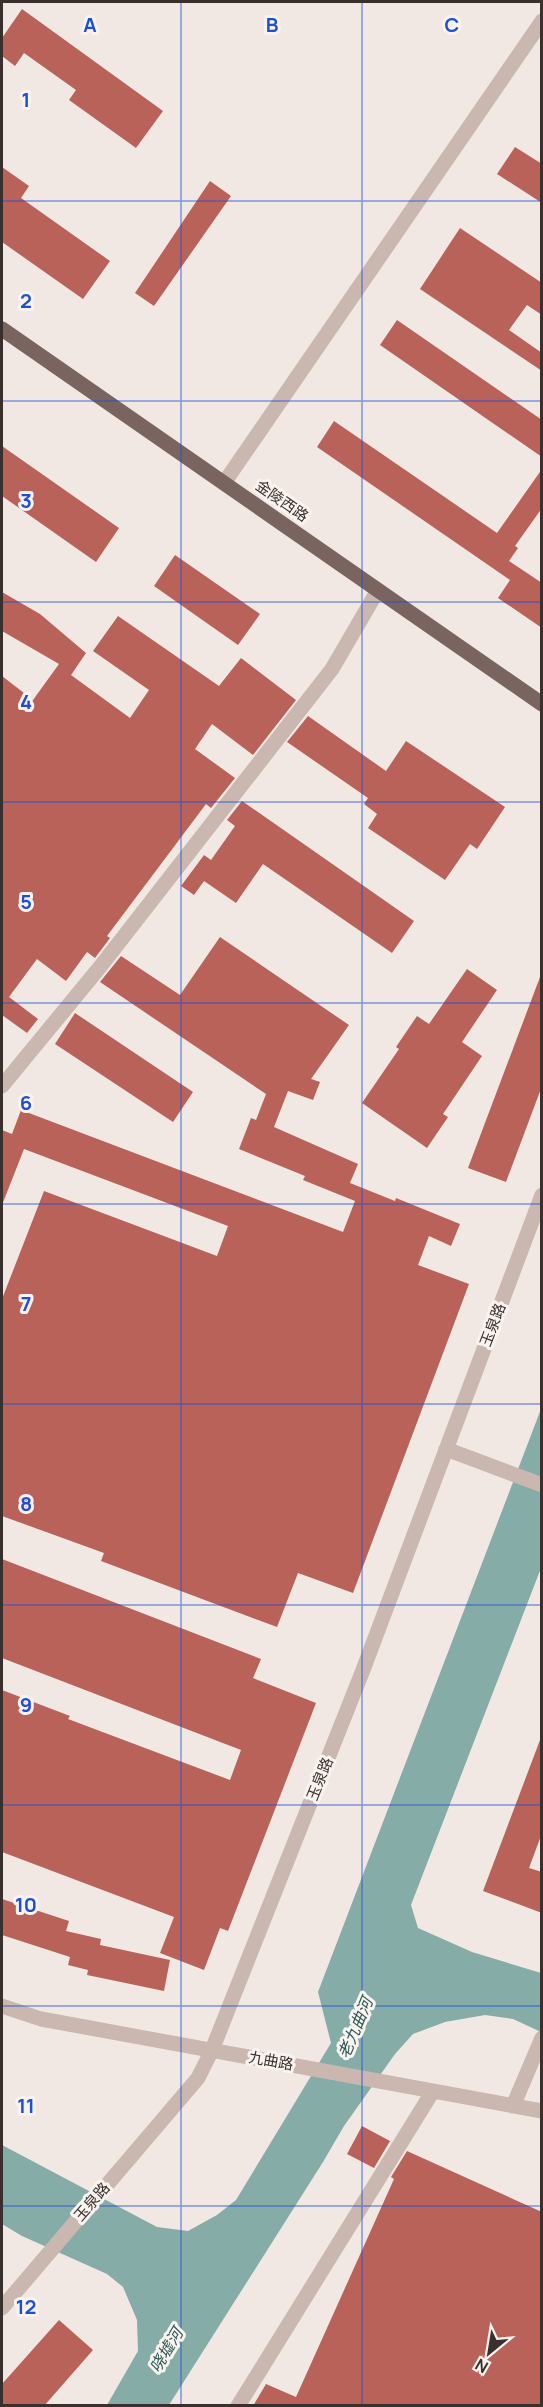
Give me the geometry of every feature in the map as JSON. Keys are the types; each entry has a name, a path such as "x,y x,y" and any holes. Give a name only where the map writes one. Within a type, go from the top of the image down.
{"main road":[{"name":"金陵西路","path":"2,329 542,704"}],"street":[{"path":"224,483 542,21"},
{"path":"2,1086 100,967 332,669 378,590"},
{"name":"玉泉路","path":"2,2308 7,2291 43,2260 113,2179 198,2078 212,2050 363,1670 542,1195"},
{"path":"446,1449 542,1485"},
{"name":"九曲路","path":"2,2006 41,2019 542,2111"},
{"path":"513,2106 539,2044"},
{"path":"238,2406 433,2091"}],"water":[{"path":"541,1409 541,1568 411,1905 418,1928 472,1952 541,1973 541,2032 513,2019 485,2015 445,2022 413,2034 395,2054 344,2126 169,2405 107,2405 138,2351 137,2320 123,2287 107,2274 22,2236 2,2224 2,2145 157,2227 188,2231 217,2215 236,2200 331,2043 318,1992"}],"building":[{"path":"22,9 163,111 136,148 69,100 76,90 24,53 15,66 2,56 2,38"},
{"path":"515,147 542,164 542,203 497,174"},
{"path":"2,167 29,186 21,198 110,261 83,299 2,242"},
{"path":"210,181 231,196 154,306 135,293"},
{"path":"460,228 542,283 542,315 527,305 509,330 542,353 542,371 420,289"},
{"path":"397,320 542,420 542,457 380,345"},
{"path":"334,421 497,533 542,469 542,508 515,546 518,548 509,561 542,583 542,628 498,598 510,580 317,447"},
{"path":"2,446 119,528 96,562 2,496"},
{"path":"175,555 260,614 238,645 154,586"},
{"path":"2,592 40,614 86,653 71,675 130,718 149,690 93,651 118,616 219,686 241,658 296,700 253,755 212,724 195,749 235,778 211,808 206,804 107,936 110,938 95,958 87,952 66,981 37,959 9,997 38,1019 27,1033 2,1015 2,676 33,700 59,664 2,631"},
{"path":"308,716 386,771 406,741 505,807 477,849 470,844 445,880 368,828 377,814 364,804 368,798 287,742"},
{"path":"242,801 414,921 392,953 263,864 236,903 204,881 194,895 181,886 204,855 211,860 235,826 227,820"},
{"path":"220,937 349,1025 311,1079 320,1082 313,1100 288,1091 274,1127 358,1164 350,1183 395,1201 396,1198 460,1224 451,1246 429,1236 418,1265 469,1284 353,1593 298,1573 277,1627 101,1561 104,1553 2,1516 2,1299 44,1191 217,1256 228,1226 24,1149 2,1205 2,1130 12,1134 21,1110 343,1232 355,1201 303,1180 305,1176 239,1149 251,1118 256,1120 266,1094 100,982 121,956 180,995"},
{"path":"467,969 497,990 462,1042 482,1056 443,1114 448,1117 427,1148 362,1103 399,1049 396,1047 417,1016 429,1024"},
{"path":"540,977 542,1086 506,1182 468,1168"},
{"path":"75,1013 193,1092 173,1122 55,1044"},
{"path":"2,1559 261,1659 253,1678 316,1703 228,1931 220,1928 204,1970 160,1953 174,1917 2,1852 2,1690 70,1716 68,1719 230,1780 241,1750 2,1658"},
{"path":"540,1740 542,1833 529,1868 542,1872 542,1913 483,1891"},
{"path":"2,1899 69,1921 66,1931 101,1939 100,1945 170,1960 164,1991 87,1975 88,1970 68,1965 70,1957 2,1935"},
{"path":"362,2126 390,2141 374,2168 347,2154"},
{"path":"407,2151 542,2212 542,2406 253,2406 266,2384 296,2397 394,2179 391,2177"},
{"path":"59,2320 93,2350 44,2406 2,2406 2,2384"}],"water label":[{"name":"老九曲河","path":"355,2028"},
{"name":"哓墟河","path":"166,2350"}]}
